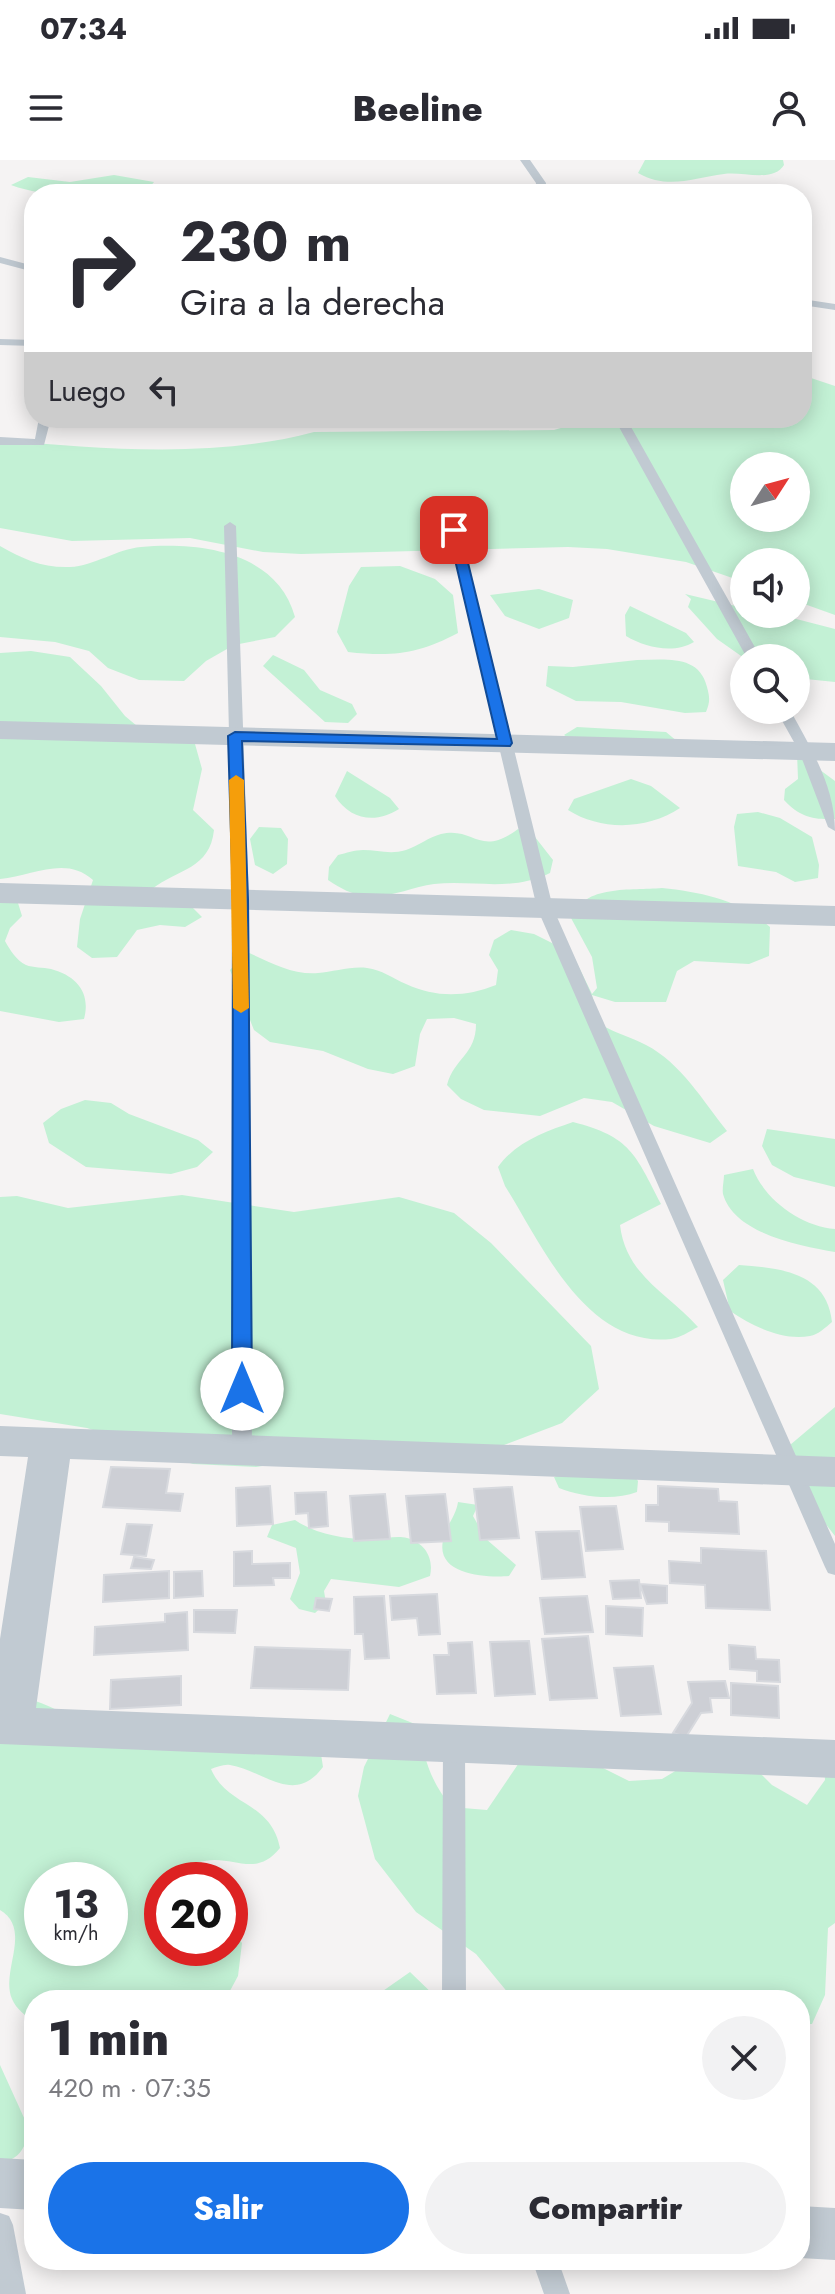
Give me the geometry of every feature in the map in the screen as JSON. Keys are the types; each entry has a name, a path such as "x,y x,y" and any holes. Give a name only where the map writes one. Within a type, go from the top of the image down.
{"street":[{"path":"0,730 820,752"},
{"path":"0,893 835,916"},
{"path":"0,1441 835,1472"},
{"path":"51,1443 5,1725 835,1759"},
{"path":"0,2183 24,2184"},
{"path":"810,2233 835,2234"}],"lane":[{"path":"525,160 541,184"},
{"path":"0,260 24,266"},
{"path":"812,304 835,307"},
{"path":"0,342 24,343"},
{"path":"0,441 40,443 43,428"},
{"path":"626,428 746,644"},
{"path":"230,526 241,899 242,1450"},
{"path":"454,530 545,908 835,1567"},
{"path":"795,724 820,752 835,827"},
{"path":"454,1743 454,1990"},
{"path":"0,2225 13,2294"},
{"path":"549,2270 557,2294"}],"green space":[{"path":"645,160 783,160 784,165 773,174 731,173 670,182 638,173"},
{"path":"114,175 154,182 24,184 24,189 11,185 28,177 70,182"},
{"path":"812,378 835,386 835,615 810,606 810,548 730,548 730,577 686,562 607,549 568,547 301,554 263,552 190,538 72,541 0,528 0,440 158,450 237,446 314,432 812,428"},
{"path":"0,546 33,562 60,567 79,566 141,547 187,547 233,555 272,578 286,595 295,617 275,637 234,645 206,661 184,681 139,680 108,668 89,651 55,642 0,637"},
{"path":"400,566 435,579 453,595 458,633 417,650 379,654 348,652 337,632 349,586 361,567"},
{"path":"539,589 573,600 569,618 539,629 505,616 490,595"},
{"path":"685,594 730,605 730,628 810,628 810,623 835,629 835,682 810,679 810,644 730,644 730,648 717,639 688,607 691,599"},
{"path":"630,606 686,633 694,642 669,649 642,644 626,636 625,615"},
{"path":"31,651 70,657 137,726 195,744 202,769 193,810 214,830 211,843 199,861 152,889 190,905 202,917 185,927 160,925 137,930 117,957 92,958 77,947 80,919 93,880 83,873 60,868 0,879 0,653"},
{"path":"273,655 304,670 320,690 352,704 357,714 348,723 325,722 263,666"},
{"path":"637,660 680,661 697,669 708,691 706,712 685,713 621,702 576,701 546,686 548,666 573,667"},
{"path":"577,727 666,732 678,742 579,745 564,735"},
{"path":"797,753 835,781 835,819 807,816 784,800 785,789 798,779"},
{"path":"347,771 390,798 399,809 373,818 348,810 335,796"},
{"path":"631,779 651,786 680,808 653,821 624,825 595,822 568,810 574,799"},
{"path":"758,812 780,818 812,837 819,865 818,878 795,882 776,872 738,866 734,827 737,814"},
{"path":"259,827 281,828 288,839 287,864 273,874 255,865 250,839"},
{"path":"518,829 535,837 553,860 550,873 507,884 434,884 376,896 351,893 328,880 329,867 338,855 360,850 400,851 437,835 452,833 494,841"},
{"path":"662,888 691,892 733,904 770,927 769,956 749,964 694,961 677,971 666,1002 615,1002 592,995 600,1024 659,1053 691,1084 727,1131 710,1143 654,1126 612,1102 584,1098 540,1116 484,1110 461,1099 447,1085 454,1068 469,1050 476,1024 454,1018 427,1019 420,1034 415,1066 393,1074 368,1069 323,1051 270,1042 254,1030 230,970 247,952 299,972 367,968 417,989 440,994 462,994 496,985 498,970 489,955 494,940 511,930 534,934 572,953 592,994 597,988 592,957 571,918 577,907 586,899 610,891"},
{"path":"0,893 18,903 22,916 10,928 5,941 11,951 26,965 51,969 75,981 85,1001 84,1019 59,1022 0,1011"},
{"path":"85,1100 111,1103 129,1114 198,1140 213,1152 197,1167 171,1174 86,1167 49,1143 43,1123 61,1109"},
{"path":"573,1122 608,1134 637,1160 661,1204 620,1225 624,1243 639,1271 698,1327 671,1339 641,1337 614,1327 591,1310 551,1263 505,1186 498,1167 522,1144"},
{"path":"767,1129 835,1139 835,1187 794,1177 772,1165 762,1146"},
{"path":"753,1169 766,1191 786,1210 810,1223 835,1229 835,1252 770,1236 740,1219 723,1194 724,1175"},
{"path":"182,1195 294,1212 399,1197 454,1213 491,1243 591,1346 599,1389 562,1423 504,1445 380,1448 256,1467 193,1464 87,1428 0,1414 0,1197 17,1196 68,1208"},
{"path":"739,1265 786,1271 812,1283 828,1306 832,1322 816,1334 799,1337 768,1331 739,1317 730,1311 723,1280"},
{"path":"835,1407 835,1536 800,1491 790,1445"},
{"path":"588,1467 631,1472 638,1481 637,1492 598,1497 559,1488 554,1477"},
{"path":"458,1502 478,1505 473,1516 486,1539 516,1565 509,1576 463,1572 446,1559 442,1550 444,1537"},
{"path":"295,1520 323,1533 354,1539 399,1537 413,1540 423,1547 429,1557 430,1576 399,1587 331,1579 324,1591 326,1603 315,1613 299,1609 290,1599 300,1573 296,1548 267,1537 272,1525"},
{"path":"0,1696 38,1702 72,1718 321,1754 323,1767 301,1784 279,1783 230,1765 211,1769 227,1791 268,1821 280,1848 270,1858 251,1864 221,1860 144,1862 144,1966 239,1966 230,1990 24,1990 24,2013 12,1999 9,1988 14,1928 0,1910"},
{"path":"390,1714 420,1726 429,1769 451,1807 487,1810 523,1757 599,1766 629,1781 662,1779 717,1746 747,1760 772,1785 807,1805 825,1780 823,1749 835,1740 835,1923 828,1928 825,1995 812,2024 810,1990 506,1990 476,1954 416,1912 375,1859 358,1796 364,1767"},
{"path":"410,1972 429,1990 384,1990"},
{"path":"0,2065 24,2118 24,2145 12,2159 0,2162"}],"building":[{"path":"111,1467 170,1469 166,1493 183,1494 180,1511 103,1507"},
{"path":"270,1486 273,1524 237,1526 236,1488"},
{"path":"658,1486 718,1489 719,1501 737,1502 739,1534 669,1531 669,1522 646,1521 646,1505 658,1505"},
{"path":"512,1487 519,1538 480,1540 474,1489"},
{"path":"326,1492 328,1526 309,1528 308,1513 296,1514 295,1493"},
{"path":"385,1494 390,1539 354,1541 350,1496"},
{"path":"445,1494 451,1541 411,1543 406,1496"},
{"path":"616,1506 623,1549 586,1551 580,1507"},
{"path":"127,1524 152,1525 146,1556 121,1554"},
{"path":"579,1531 585,1577 542,1579 536,1532"},
{"path":"701,1548 766,1551 770,1610 706,1608 705,1585 670,1583 669,1561 701,1563"},
{"path":"252,1551 252,1564 290,1563 290,1578 273,1578 274,1585 234,1586 234,1552"},
{"path":"134,1557 154,1560 151,1569 131,1568"},
{"path":"169,1571 169,1598 103,1602 104,1575"},
{"path":"202,1571 203,1596 174,1598 174,1572"},
{"path":"639,1580 641,1598 613,1599 610,1581"},
{"path":"640,1584 667,1586 667,1603 647,1604"},
{"path":"437,1594 440,1634 419,1635 417,1618 392,1620 390,1596"},
{"path":"384,1596 389,1658 365,1659 363,1634 355,1634 354,1597"},
{"path":"587,1596 593,1632 545,1634 540,1598"},
{"path":"316,1598 332,1599 329,1611 314,1609"},
{"path":"606,1606 643,1608 642,1636 606,1634"},
{"path":"194,1610 237,1610 235,1633 194,1632"},
{"path":"187,1612 188,1650 94,1655 95,1627 165,1622 165,1614"},
{"path":"588,1636 597,1698 550,1700 542,1639"},
{"path":"529,1641 535,1694 495,1696 490,1642"},
{"path":"472,1642 476,1693 437,1694 434,1655 449,1655 448,1643"},
{"path":"729,1645 755,1647 756,1659 779,1660 780,1682 757,1681 757,1671 730,1669"},
{"path":"255,1647 350,1650 348,1690 251,1688"},
{"path":"653,1666 661,1714 621,1716 614,1668"},
{"path":"181,1676 181,1705 110,1709 111,1680"},
{"path":"725,1681 729,1698 710,1698 712,1712 701,1713 686,1737 673,1733 692,1703 688,1682"},
{"path":"731,1683 778,1686 779,1718 731,1715"}],"slow traffic":[{"path":"236,780 241,1008"}],"route":[{"path":"242,1389 241,899 235,736 505,743 454,530"}]}
